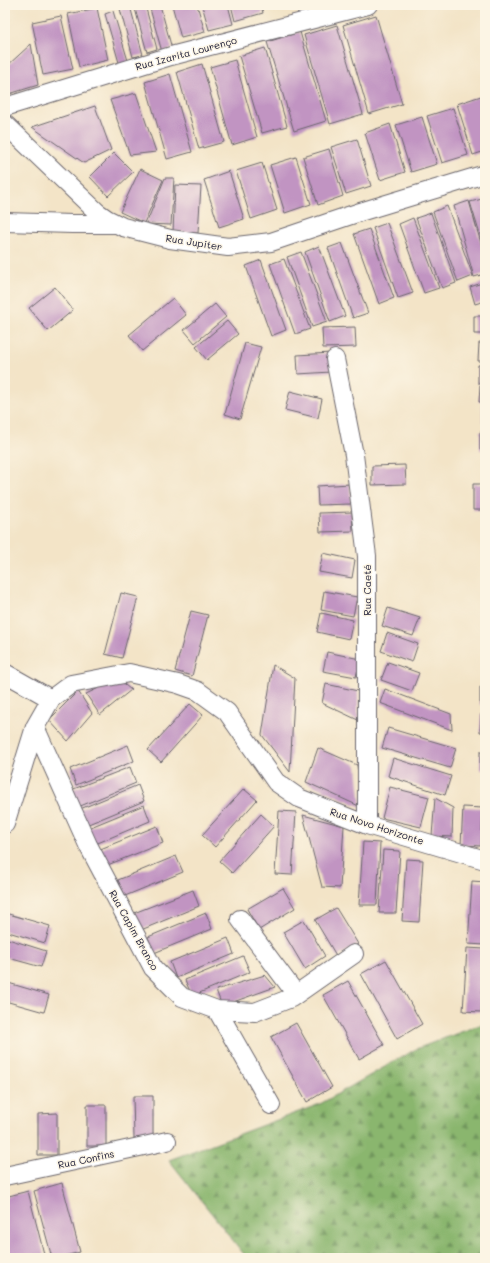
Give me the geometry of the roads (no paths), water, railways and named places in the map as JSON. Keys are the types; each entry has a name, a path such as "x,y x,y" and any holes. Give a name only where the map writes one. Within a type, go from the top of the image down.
{"street":[{"name":"Rua Izarita Lourenço","path":"5,107 171,56 368,5"},
{"name":"Rua Jupiter","path":"5,124 97,212 107,219 123,227 170,239 206,245 228,247 271,242 360,212 485,174"},
{"path":"5,222 116,224"},
{"name":"Rua Caeté","path":"335,359 354,455 367,556 367,825"},
{"name":"Rua Novo Horizonte","path":"5,824 36,727 51,699 71,684 129,672 178,684 198,691 228,712 276,782 300,798 367,825 485,860"},
{"path":"5,673 51,699"},
{"name":"Rua Capim Branco","path":"36,727 88,845 153,968 182,996 217,1010 255,1012 291,998 354,954"},
{"path":"240,919 296,994"},
{"path":"217,1010 270,1105"},
{"name":"Rua Confins","path":"5,1176 167,1141"}]}
